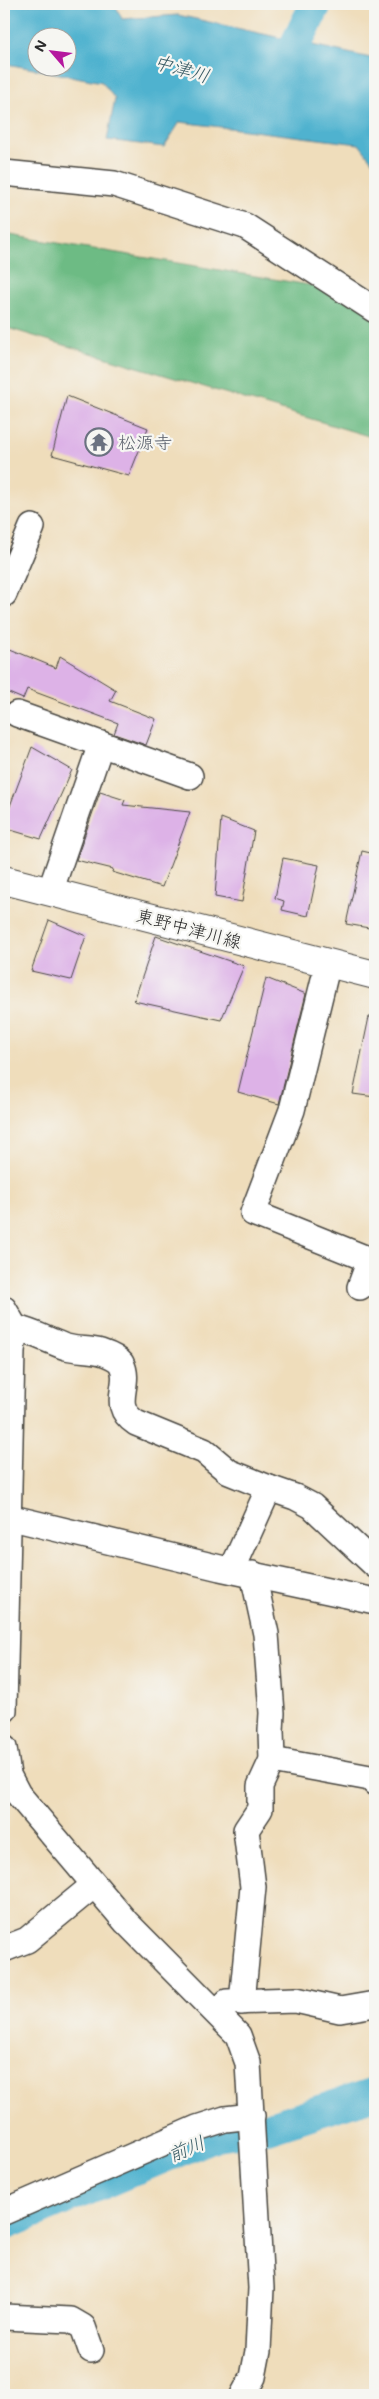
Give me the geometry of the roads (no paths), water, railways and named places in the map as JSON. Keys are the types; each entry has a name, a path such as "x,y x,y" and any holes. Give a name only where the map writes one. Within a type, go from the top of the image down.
{"main road":[{"name":"東野中津川線","path":"4,880 375,974"}],"street":[{"path":"4,173 114,184 245,226 375,310"},
{"path":"4,594 32,527"},
{"path":"17,714 190,776"},
{"path":"50,892 101,744"},
{"path":"328,963 292,1110 253,1212 370,1260 360,1287"},
{"path":"4,1710 6,1516 12,1351 10,1319 68,1347 100,1352 120,1362 123,1371 122,1408 127,1417 136,1423 204,1451 229,1472 295,1497 312,1506 375,1565"},
{"path":"242,2002 253,1887 246,1830 260,1809 260,1786 272,1760 272,1713 266,1634 242,1572 269,1488"},
{"path":"6,1516 242,1572 375,1601"},
{"path":"4,1748 8,1775 18,1794 94,1885 204,2003 238,2035 248,2063 261,2288 258,2351 253,2377 243,2395"},
{"path":"272,1760 370,1778 375,1783"},
{"path":"4,1949 26,1940 94,1885"},
{"path":"204,2003 296,2000 340,2010 375,2004"},
{"path":"4,2212 197,2128 225,2119 252,2116"},
{"path":"4,2317 71,2320 83,2327 91,2350"}],"water":[{"name":"中津川","path":"4,4 115,4 122,19 178,15 375,59 375,165 359,144 180,122 164,147 107,140 115,99 102,82 78,77 78,28 28,28 28,68 4,65"}],"waterway":[{"path":"278,80 316,4"},
{"name":"前川","path":"4,2225 216,2135 267,2128 375,2093"}],"place":[{"name":"松源寺","path":"99,442"}]}
